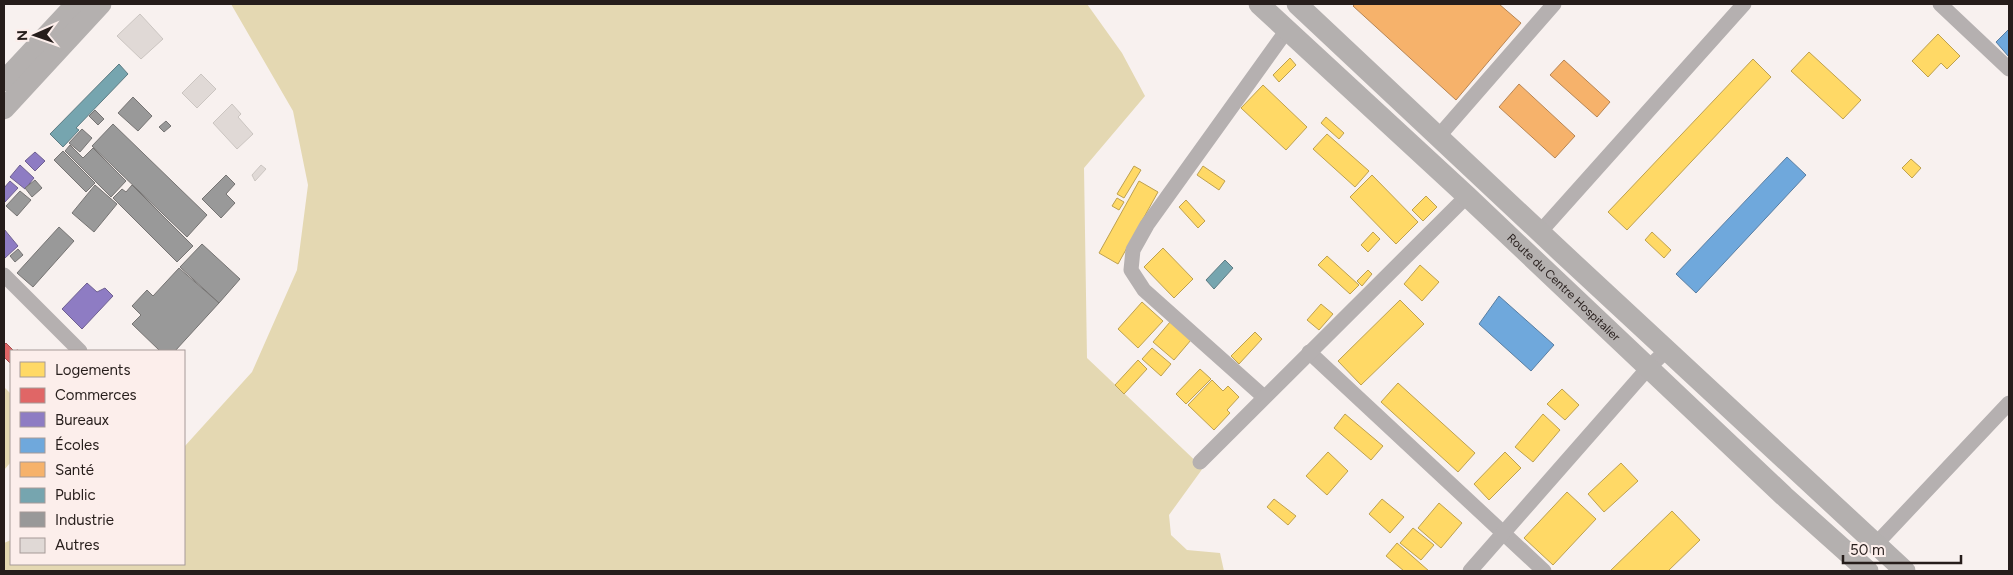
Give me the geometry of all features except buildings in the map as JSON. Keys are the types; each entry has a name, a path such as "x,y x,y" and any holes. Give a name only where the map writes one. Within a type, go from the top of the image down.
{"street":[{"path":"4,81 76,4"},
{"path":"4,109 101,4"},
{"name":"Route du Centre Hospitalier","path":"1259,4 1649,367 1784,496 1868,571"},
{"name":"Route du Centre Hospitalier","path":"1297,4 1905,571"},
{"path":"1438,136 1554,4"},
{"path":"1540,232 1744,4"},
{"path":"1940,4 2009,69"},
{"path":"1264,397 1144,290 1131,270 1133,250 1147,225 1287,30"},
{"path":"1200,462 1466,196"},
{"path":"4,275 79,350"},
{"path":"1470,571 1649,367 1667,350"},
{"path":"1309,352 1544,571"},
{"path":"1876,544 2009,403"}],"shaded area":[{"path":"231,4 1087,4 1122,53 1145,96 1084,168 1087,358 1203,468 1169,515 1171,535 1187,550 1220,553 1224,571 4,571 4,543 10,540 10,565 185,565 185,446 252,372 297,270 308,185 293,111"},
{"path":"4,387 10,393 10,463 4,470"}]}
